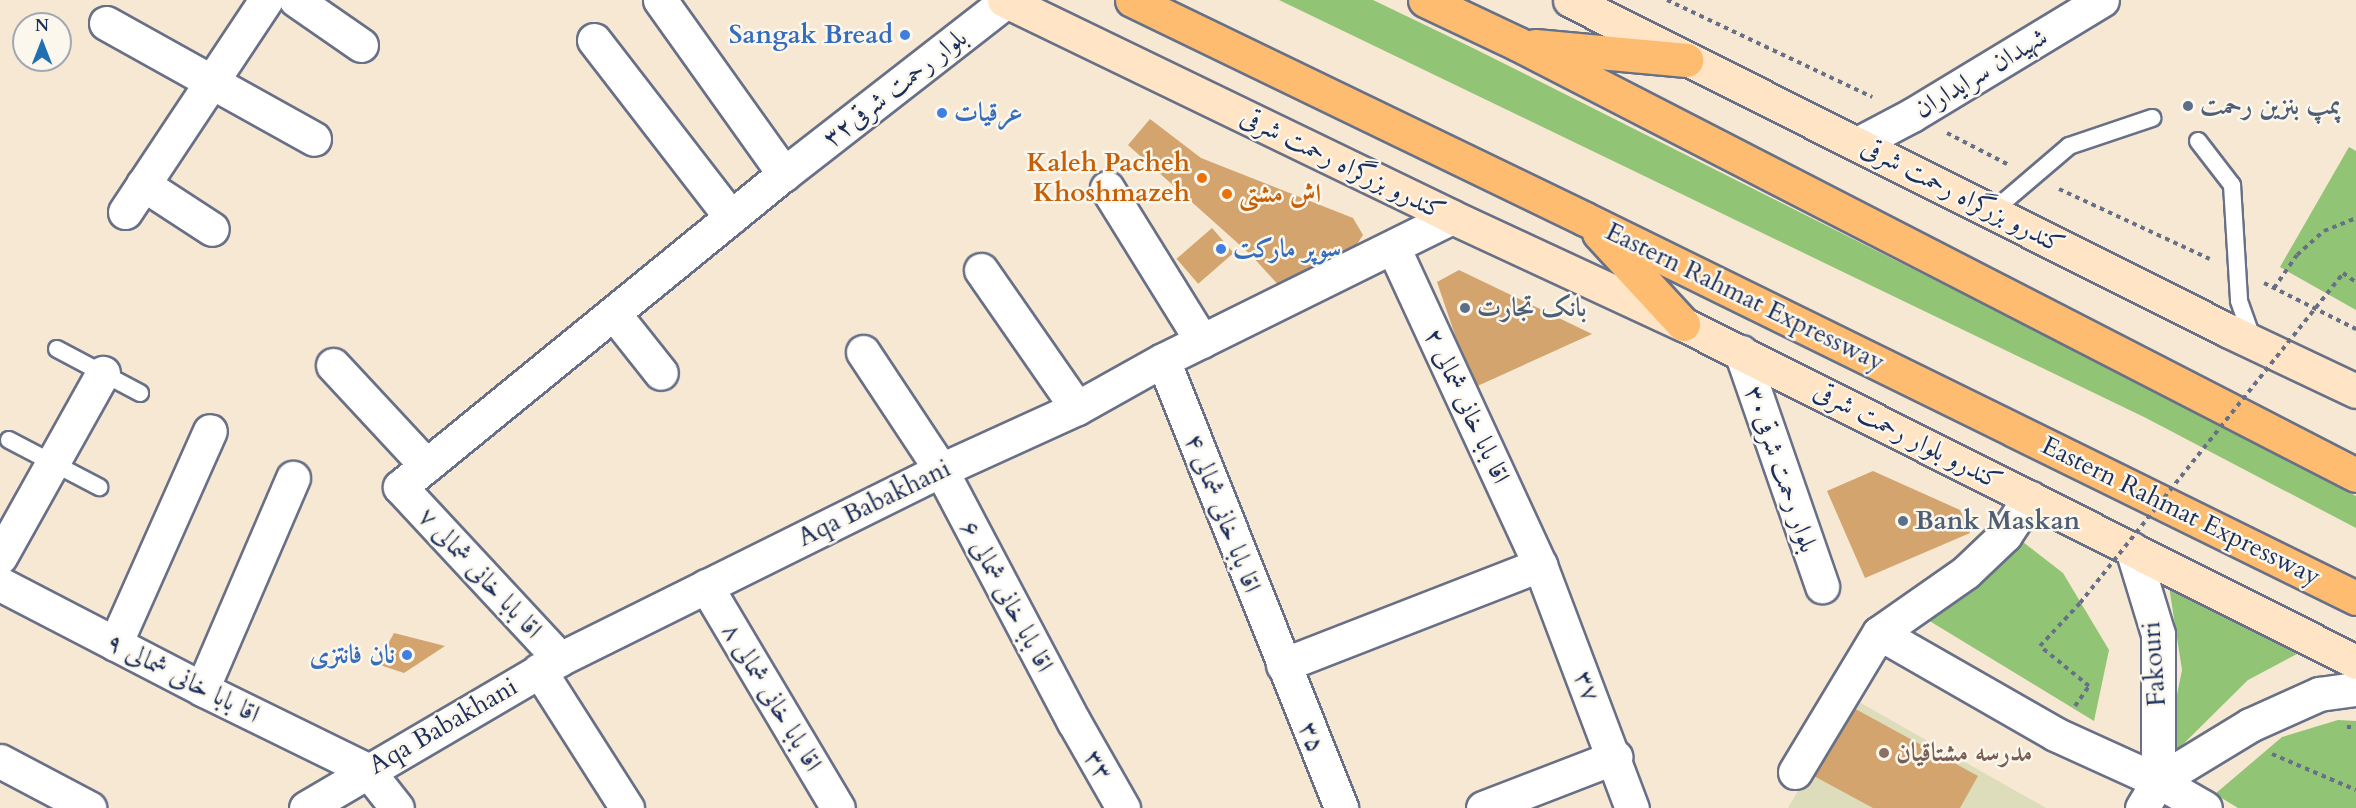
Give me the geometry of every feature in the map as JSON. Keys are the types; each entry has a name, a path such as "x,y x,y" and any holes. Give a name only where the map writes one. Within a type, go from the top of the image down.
{"highway":[{"name":"Eastern Rahmat Expressway","path":"1132,0 1585,219 2356,598"},
{"path":"1425,0 1518,44 2356,475"},
{"path":"1518,44 1686,60"},
{"path":"1585,219 1683,324"}],"main road":[{"name":"کندرو بزرگراه رحمت شرقی","path":"1005,0 1452,217 1683,324"},
{"name":"کندرو بزرگراه رحمت شرقی","path":"1570,0 1686,60 1859,143 2255,344 2356,391"},
{"name":"کندرو بلوار رحمت شرقی","path":"1683,324 2132,549"},
{"path":"2132,549 2356,662"}],"street":[{"path":"125,212 266,0"},
{"path":"296,0 361,45"},
{"path":"660,0 784,174"},
{"name":"بلوار رحمت شرقی۳۲","path":"400,487 784,174 1005,0"},
{"name":"شهیدان سرایداران","path":"1859,143 1912,115 2102,0"},
{"path":"106,23 314,139"},
{"path":"594,40 731,217"},
{"path":"143,184 212,229"},
{"path":"1107,188 1202,341"},
{"name":"Aqa Babakhani","path":"306,808 549,664 940,470 1077,408 1163,360 1452,217"},
{"name":"۲ اقا بابا خانی شمالی","path":"1393,247 1540,565"},
{"path":"981,270 1077,408"},
{"path":"614,314 661,373"},
{"name":"۶ اقا بابا خانی شمالی","path":"863,352 940,470 1074,722"},
{"name":"بلوار رحمت شرقی۳۰","path":"1741,352 1822,586"},
{"name":"۴ اقا بابا خانی شمالی","path":"1163,360 1283,665"},
{"path":"333,365 426,465"},
{"path":"0,557 104,373"},
{"path":"115,644 210,431"},
{"path":"202,689 293,478"},
{"name":"۷ اقا بابا خانی شمالی","path":"400,487 549,664 627,808"},
{"path":"1796,772 1879,633 1966,572 2005,535 2030,497"},
{"name":"Fakouri","path":"2132,549 2158,634 2150,795"},
{"path":"1283,665 1540,565"},
{"name":"۳۷","path":"1540,565 1615,757 1632,808"},
{"name":"۹ اقا بابا خانی شمالی","path":"0,584 202,689 367,770"},
{"name":"۸ اقا بابا خانی شمالی","path":"706,586 838,808"},
{"path":"1879,633 2055,734 2150,795 2205,808"},
{"name":"۳۵","path":"1283,665 1341,808"},
{"path":"2150,795 2259,720 2319,694 2356,689"},
{"name":"۳۳","path":"1074,722 1123,808"},
{"path":"1483,808 1615,757"},
{"path":"0,761 90,808"},
{"path":"367,770 397,808"}],"lane":[{"path":"1993,211 2068,146 2152,118"},
{"path":"2198,141 2232,185 2239,301 2255,344"},
{"path":"57,349 140,393"},
{"path":"9,440 99,487"}],"path":[{"path":"2274,288 2297,255 2324,231 2356,218"},
{"path":"2090,686 2040,646 2080,603 2343,273 2356,282"},
{"path":"2268,752 2356,790"}],"shaded area":[{"name":"مدرسه مشتاقیان","path":"1852,698 2046,808 1788,808"}],"green space":[{"path":"1279,0 1373,0 1477,50 2102,364 2356,496 2356,528 2146,418"},
{"path":"2349,147 2356,151 2356,310 2280,267"},
{"path":"2014,535 2063,573 2109,650 2094,721 1923,617"},
{"path":"2168,580 2297,654 2248,680 2163,764 2182,670"},
{"path":"2338,720 2356,721 2356,808 2238,808 2215,794 2282,737"}],"building":[{"path":"1150,119 1201,158 1353,218 1363,235 1350,255 1282,289 1251,255 1128,145"},
{"path":"1212,228 1234,253 1198,284 1177,259"},
{"path":"1459,270 1592,334 1473,388 1437,282"},
{"name":"Bank Maskan","path":"1873,471 1960,510 1970,533 1865,578 1827,491"},
{"name":"نان فانتزی","path":"394,633 445,646 404,673 377,664"},
{"name":"مدرسه مشتاقیان","path":"1850,706 1978,776 1960,808 1873,808 1812,775"}],"place":[{"name":"Sangak Bread","path":"905,35"},
{"name":"پمپ بنزین رحمت","path":"2188,106"},
{"name":"عرقیات","path":"942,113"},
{"name":"Kaleh Pacheh Khoshmazeh","path":"1202,178"},
{"name":"اش مشتی","path":"1227,194"},
{"name":"سوپر مارکت","path":"1221,249"},
{"name":"بانک تجارت","path":"1465,308"},
{"name":"Bank Maskan","path":"1903,521"},
{"name":"نان فانتزی","path":"407,655"},
{"name":"مدرسه مشتاقیان","path":"1884,753"}]}
